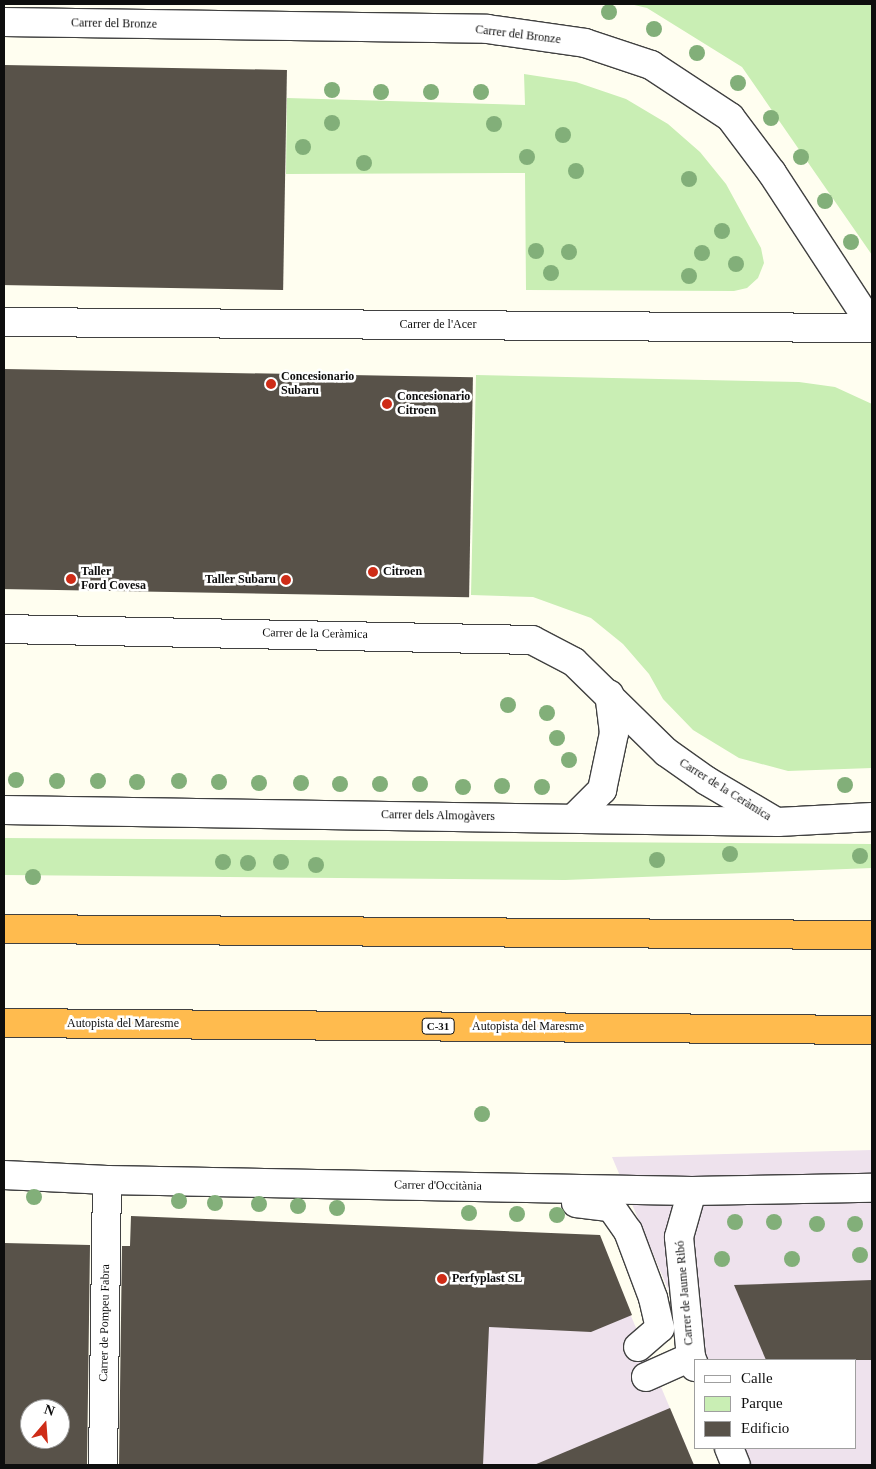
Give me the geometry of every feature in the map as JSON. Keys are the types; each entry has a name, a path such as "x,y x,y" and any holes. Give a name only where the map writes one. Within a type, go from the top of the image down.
{"highway":[{"path":"4,929 872,935"},
{"name":"Autopista del Maresme","path":"4,1023 872,1030"}],"street":[{"name":"Carrer del Bronze","path":"4,22 487,29 585,43 651,65 730,117 772,173 872,327"},
{"name":"Carrer de l'Acer","path":"4,322 872,327"},
{"name":"Carrer de la Ceràmica","path":"4,629 532,640 574,662 609,694 666,752 707,781 778,822"},
{"path":"574,818 602,790 614,733 609,694"},
{"name":"Carrer dels Almogàvers","path":"4,810 778,822 872,817"},
{"name":"Carrer d'Occitània","path":"4,1175 107,1180 486,1187 692,1190 872,1188"},
{"name":"Carrer de Pompeu Fabra","path":"103,1465 107,1180"},
{"path":"486,1187 556,1201 611,1207 628,1232 653,1298 660,1328 638,1347"},
{"name":"Carrer de Jaume Ribó","path":"692,1190 679,1236 693,1362"},
{"path":"646,1377 693,1362"},
{"path":"729,1449 736,1465"}],"shaded area":[{"path":"872,1150 872,1465 742,1465 735,1449 856,1449 856,1359 698,1359 612,1157"},
{"path":"142,1231 601,1245 694,1465 135,1465"}],"green space":[{"path":"630,4 872,4 872,255 742,67 647,8"},
{"path":"524,74 576,82 626,99 668,124 700,152 726,184 761,248 764,263 758,278 747,288 734,291 526,290 525,173 286,174 287,98 525,105"},
{"path":"476,375 799,382 835,387 872,404 872,768 788,771 739,758 693,730 663,699 649,674 623,644 591,618 533,597 471,595"},
{"path":"4,838 872,844 872,868 565,880 4,875"}],"building":[{"path":"4,65 287,70 283,290 4,285"},
{"path":"4,369 473,377 469,597 4,589"},
{"path":"131,1216 600,1235 632,1315 591,1332 489,1327 483,1465 119,1465 122,1246 130,1246"},
{"path":"4,1243 90,1245 87,1465 4,1465"},
{"path":"872,1280 872,1360 766,1359 734,1285"},
{"path":"670,1408 694,1465 534,1465"}],"place":[{"name":"Concesionario Subaru","path":"271,384"},
{"name":"Concesionario Citroen","path":"387,404"},
{"name":"Citroen","path":"373,572"},
{"name":"Taller Ford Covesa","path":"71,579"},
{"name":"Taller Subaru","path":"286,580"},
{"name":"Perfyplast SL","path":"442,1279"}]}
